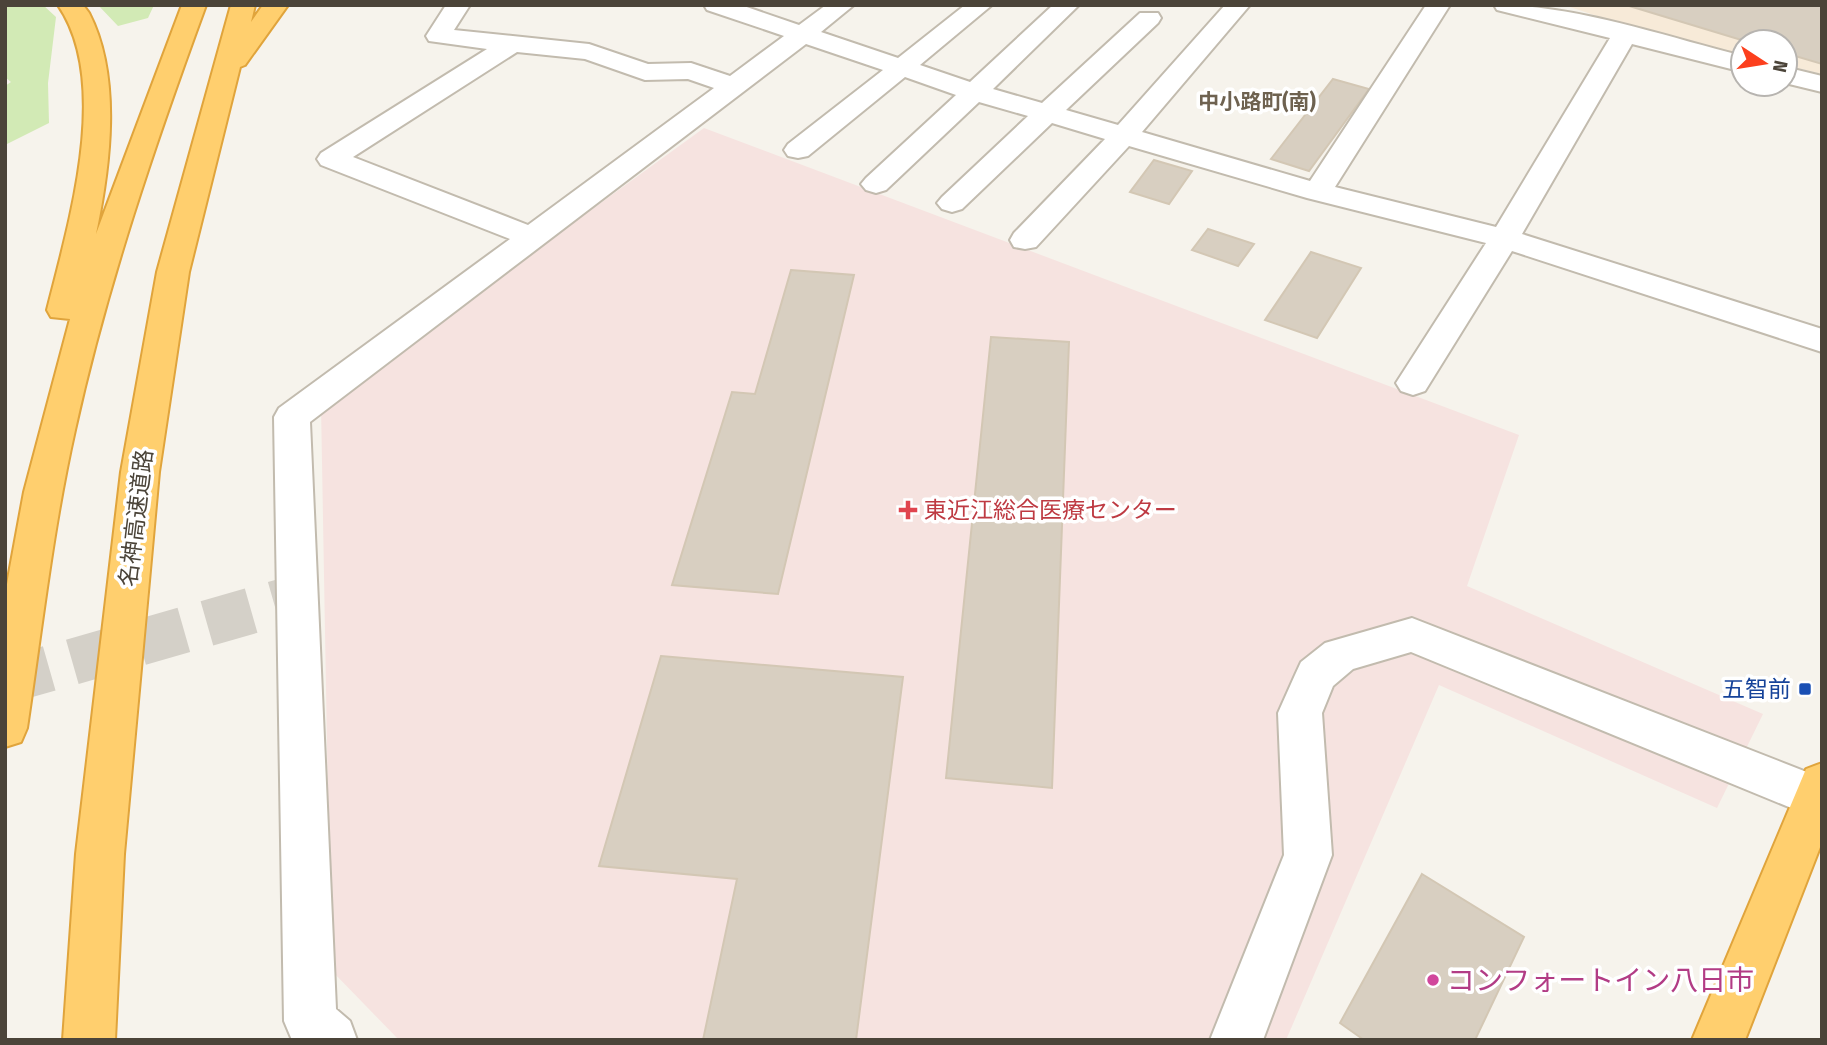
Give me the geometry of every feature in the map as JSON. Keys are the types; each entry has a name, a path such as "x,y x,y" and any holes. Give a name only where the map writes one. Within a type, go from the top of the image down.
{"highway":[{"path":"5,631 19,497 89,206 99,124 91,61 78,12 70,5"},
{"path":"5,729 44,492 95,284 145,130 194,5"},
{"name":"名神高速道路","path":"89,1040 100,854 140,472 173,272 220,82 243,5"},
{"path":"220,82 276,5"},
{"path":"1718,1040 1820,790"}],"street":[{"path":"458,5 438,36 589,52 645,72 691,71 734,86"},
{"path":"716,5 974,92 1317,192 1504,238 1822,341"},
{"path":"331,1040 310,1021 292,417 842,5"},
{"path":"798,150 980,5"},
{"path":"876,184 1067,5"},
{"path":"1025,240 1125,134 1238,5"},
{"path":"1317,192 1438,5"},
{"path":"1506,5 1729,60"},
{"path":"952,203 1149,18"},
{"path":"1413,383 1504,238 1625,34"},
{"path":"512,44 331,159 533,237"},
{"path":"1799,79 1822,85"},
{"path":"1236,1040 1308,855 1300,713 1317,675 1340,655 1412,635 1820,790"}],"shaded area":[{"path":"1564,5 1822,5 1822,74 1799,68 1799,28 1729,28 1729,52 1633,28"},
{"name":"東近江総合医療センター","path":"704,128 1519,435 1467,586 1763,714 1717,808 1439,685 1286,1040 399,1040 331,970 321,406"}],"green space":[{"path":"5,5 43,5 56,17 48,83 49,123 5,145 5,86 11,82 5,77"},
{"path":"98,5 154,5 148,18 118,26"}],"building":[{"path":"1626,5 1822,5 1822,64 1799,57 1799,28 1729,28 1729,36"},
{"path":"1333,79 1369,89 1309,171 1271,159"},
{"path":"1154,160 1192,171 1169,204 1130,192"},
{"path":"1208,229 1254,244 1238,266 1192,250"},
{"path":"1311,252 1361,268 1317,338 1265,320"},
{"path":"791,270 854,275 778,594 672,585 732,392 755,394"},
{"path":"991,337 1069,342 1052,788 946,778"},
{"path":"661,656 903,677 856,1040 703,1040 737,879 599,866"},
{"name":"コンフォートイン八日市","path":"1422,874 1524,937 1475,1040 1364,1040 1340,1023"}],"tunnel":[{"path":"279,603 298,597"},
{"path":"5,681 285,601"}],"place":[{"name":"東近江総合医療センター","path":"908,510"},
{"name":"五智前","path":"1805,689"},
{"name":"コンフォートイン八日市","path":"1433,980"}],"district":[{"name":"中小路町(南)","path":"1257,102"}]}
